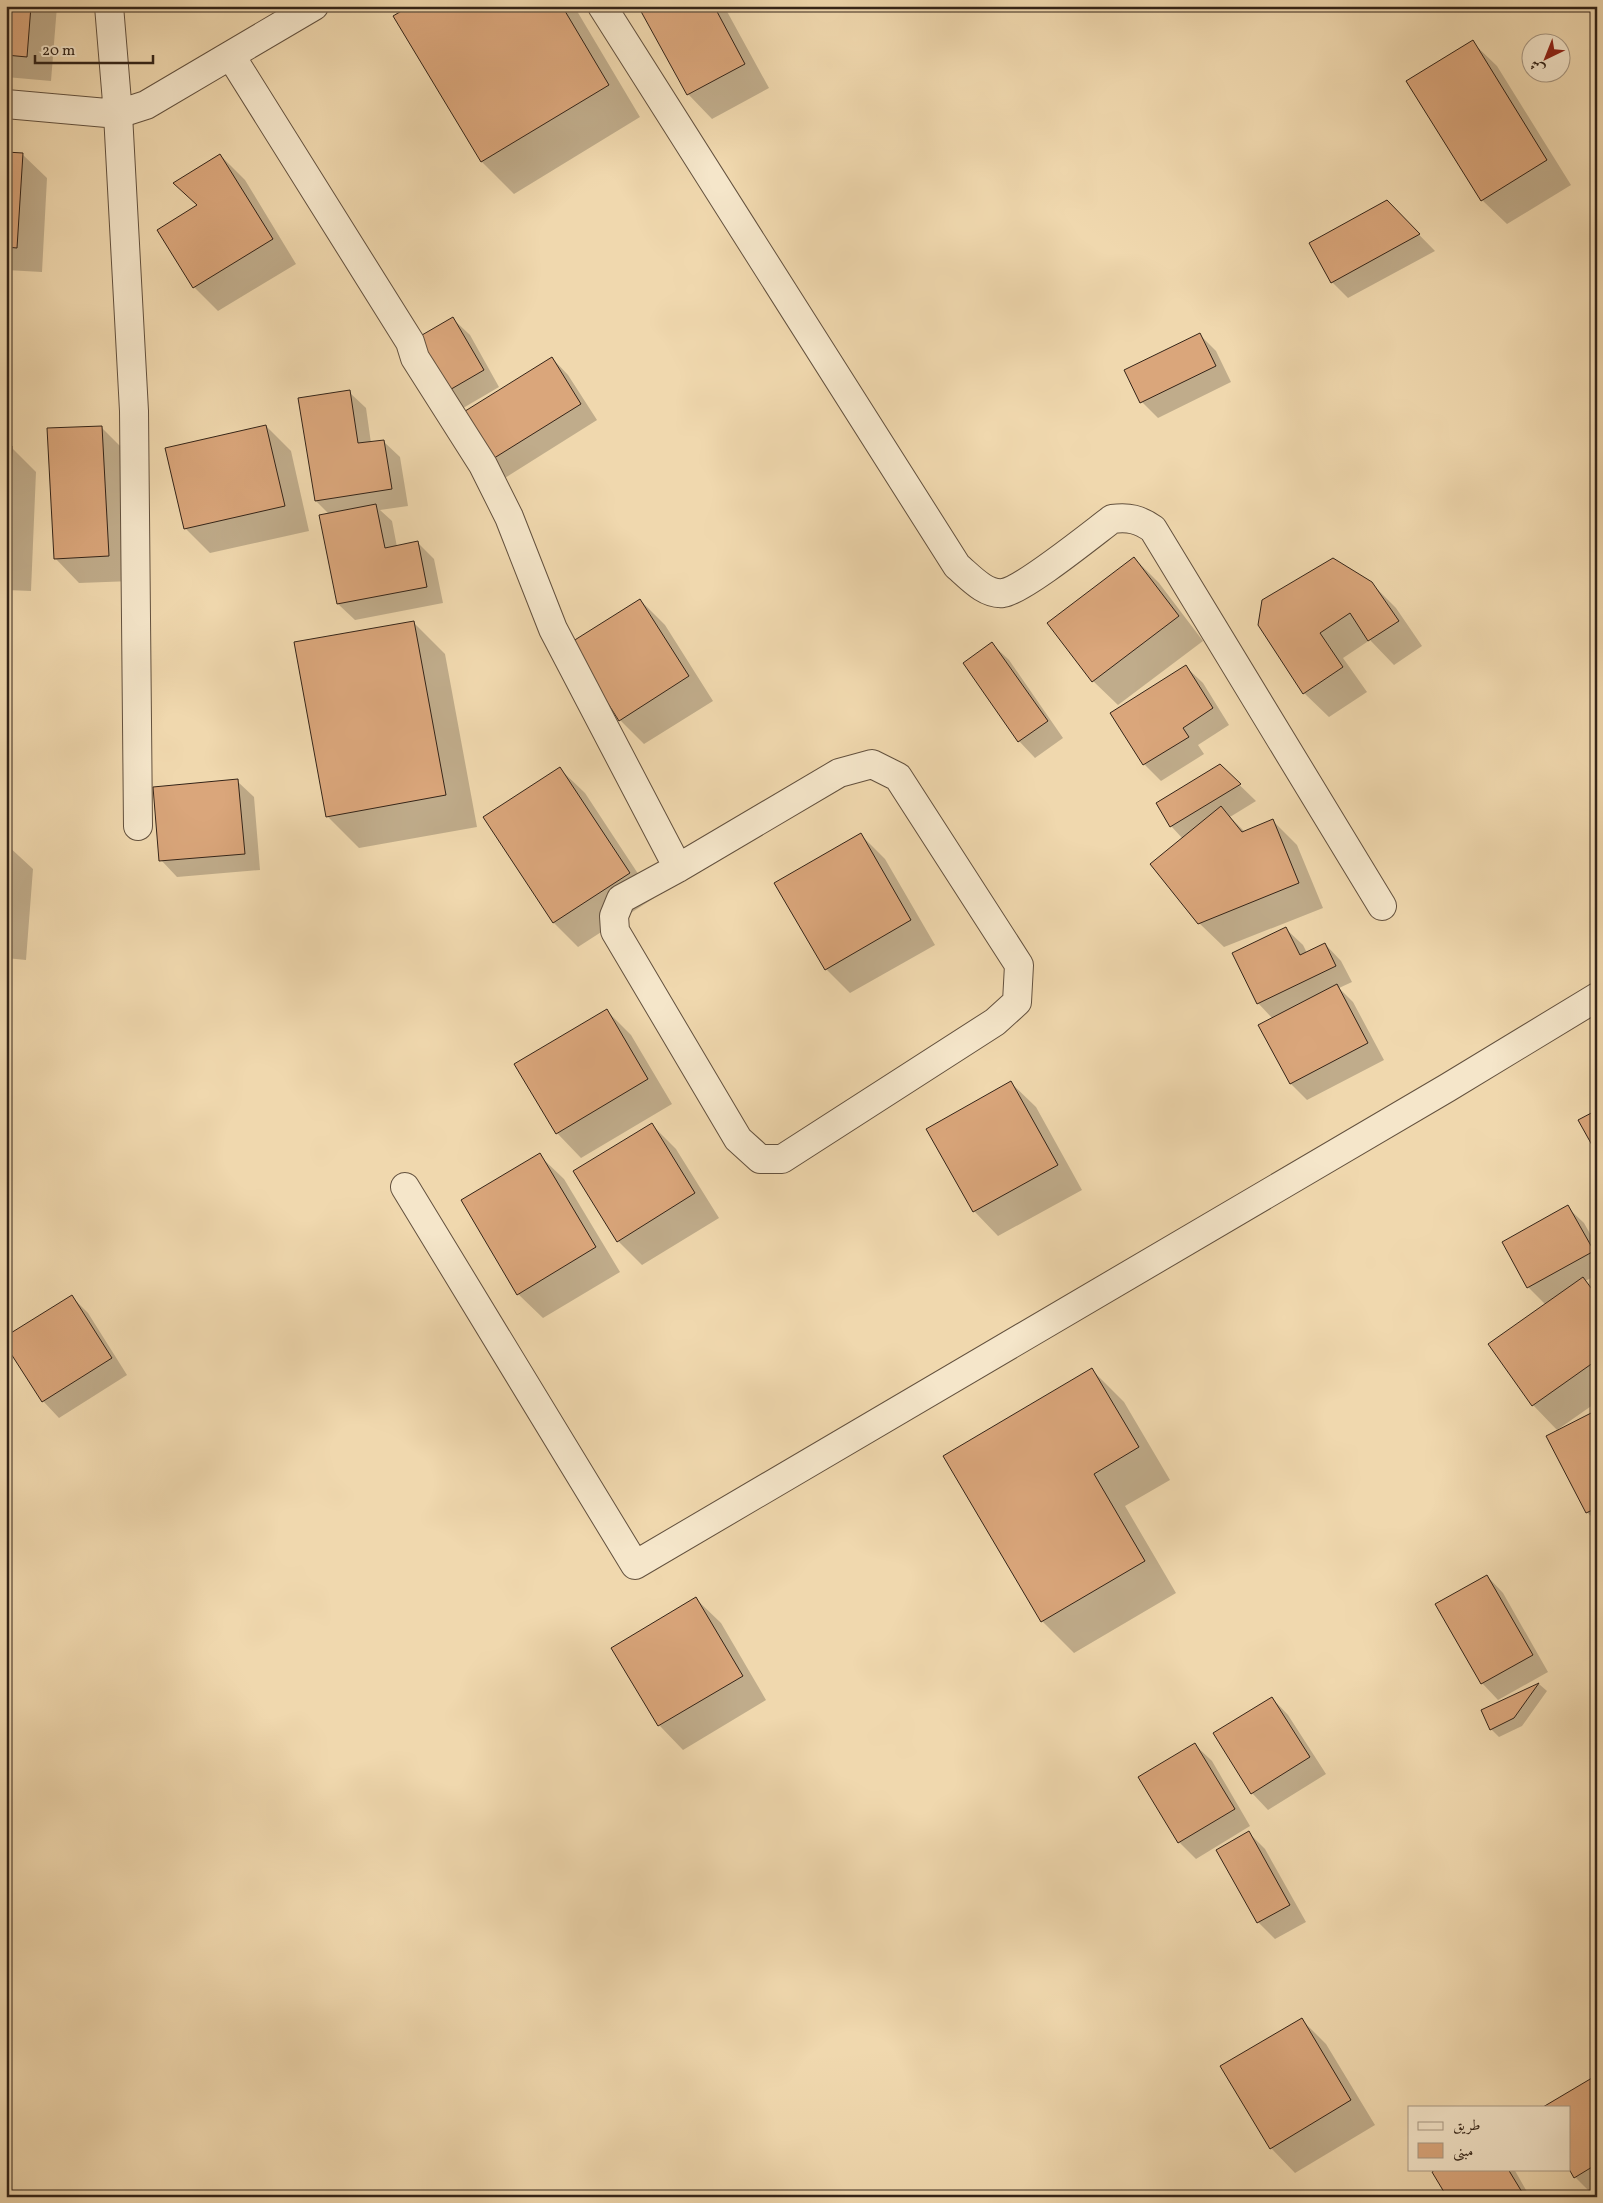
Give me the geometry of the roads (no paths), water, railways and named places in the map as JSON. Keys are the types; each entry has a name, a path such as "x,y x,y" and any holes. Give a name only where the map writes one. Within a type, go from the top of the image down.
{"street":[{"path":"109,6 118,114 134,411 138,826"},
{"path":"6,104 118,114 146,105 314,6"},
{"path":"602,6 957,566 980,586 1002,593 1020,586 1112,519 1126,517 1142,521 1153,529 1382,906"},
{"path":"231,56 410,342 415,358 483,465 509,517 553,629 678,868"},
{"path":"872,764 898,778 1019,965 1017,1002 995,1022 782,1159 760,1159 738,1139 615,931 614,916 621,899 678,868 840,773 872,764"},
{"path":"405,1187 635,1565 1447,1088 1597,997"}]}
